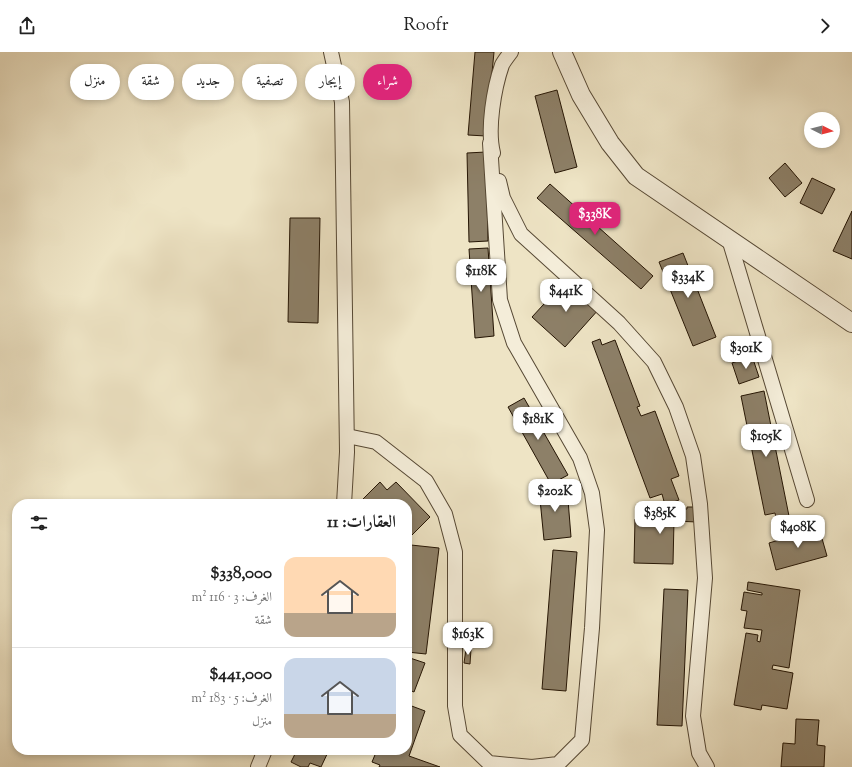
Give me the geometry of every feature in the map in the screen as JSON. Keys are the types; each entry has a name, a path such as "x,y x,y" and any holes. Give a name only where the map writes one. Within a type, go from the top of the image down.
{"street":[{"path":"331,52 342,102 346,436 344,499"},
{"path":"346,436 376,442 426,482 445,514 455,552 455,706 460,735 489,763 532,767 558,764 582,740 592,628 596,538 592,493 580,458 514,343 500,300 490,143 494,100 502,64 511,52"},
{"path":"562,52 581,95 610,143 636,176 852,323"},
{"path":"490,143 503,198 521,234 619,323 654,362 676,407 693,456 700,504 705,578 693,716 699,753 707,767"},
{"path":"729,239 807,500"},
{"path":"258,767 263,755"}],"building":[{"path":"475,52 494,52 486,136 468,135"},
{"path":"557,90 577,167 555,173 535,96"},
{"path":"486,152 488,241 469,242 467,153"},
{"path":"785,163 802,183 785,197 769,178"},
{"path":"812,178 835,189 822,214 800,203"},
{"path":"550,184 653,276 641,289 537,198"},
{"path":"852,211 852,259 833,251"},
{"path":"290,218 320,218 318,323 288,322"},
{"path":"488,248 494,336 475,338 469,249"},
{"path":"683,253 716,337 693,346 659,262"},
{"path":"567,279 599,309 565,347 532,317"},
{"path":"600,339 602,345 615,340 640,406 637,407 641,416 655,411 679,476 671,479 679,500 665,505 662,494 650,498 592,342"},
{"path":"752,356 759,377 739,384 732,363"},
{"path":"764,391 791,526 778,529 775,513 765,515 741,396"},
{"path":"524,398 568,475 551,484 508,407"},
{"path":"380,482 387,490 396,482 430,517 412,535 412,499 363,499"},
{"path":"567,487 571,537 544,540 539,489"},
{"path":"687,507 698,507 697,522 674,521 673,564 634,563 635,519 655,519 655,508 687,509"},
{"path":"819,528 827,556 776,570 769,543"},
{"path":"412,545 439,548 426,654 412,653"},
{"path":"553,550 577,552 566,691 542,689"},
{"path":"748,582 800,590 789,668 773,665 772,669 793,673 787,709 762,705 761,710 734,705 746,633 758,635 757,641 760,642 762,630 744,628 747,611 741,610 744,592 762,595 762,593 747,590"},
{"path":"664,589 688,590 682,726 657,725"},
{"path":"466,649 471,649 470,664 464,663"},
{"path":"412,659 425,663 414,692 412,691"},
{"path":"412,706 425,711 412,748"},
{"path":"796,719 819,720 817,745 825,746 824,767 781,767 783,743 795,744"},
{"path":"294,755 327,755 321,767 310,763 308,767 301,767 291,762"},
{"path":"375,755 409,755 440,767 379,767 380,765 372,762"}]}
